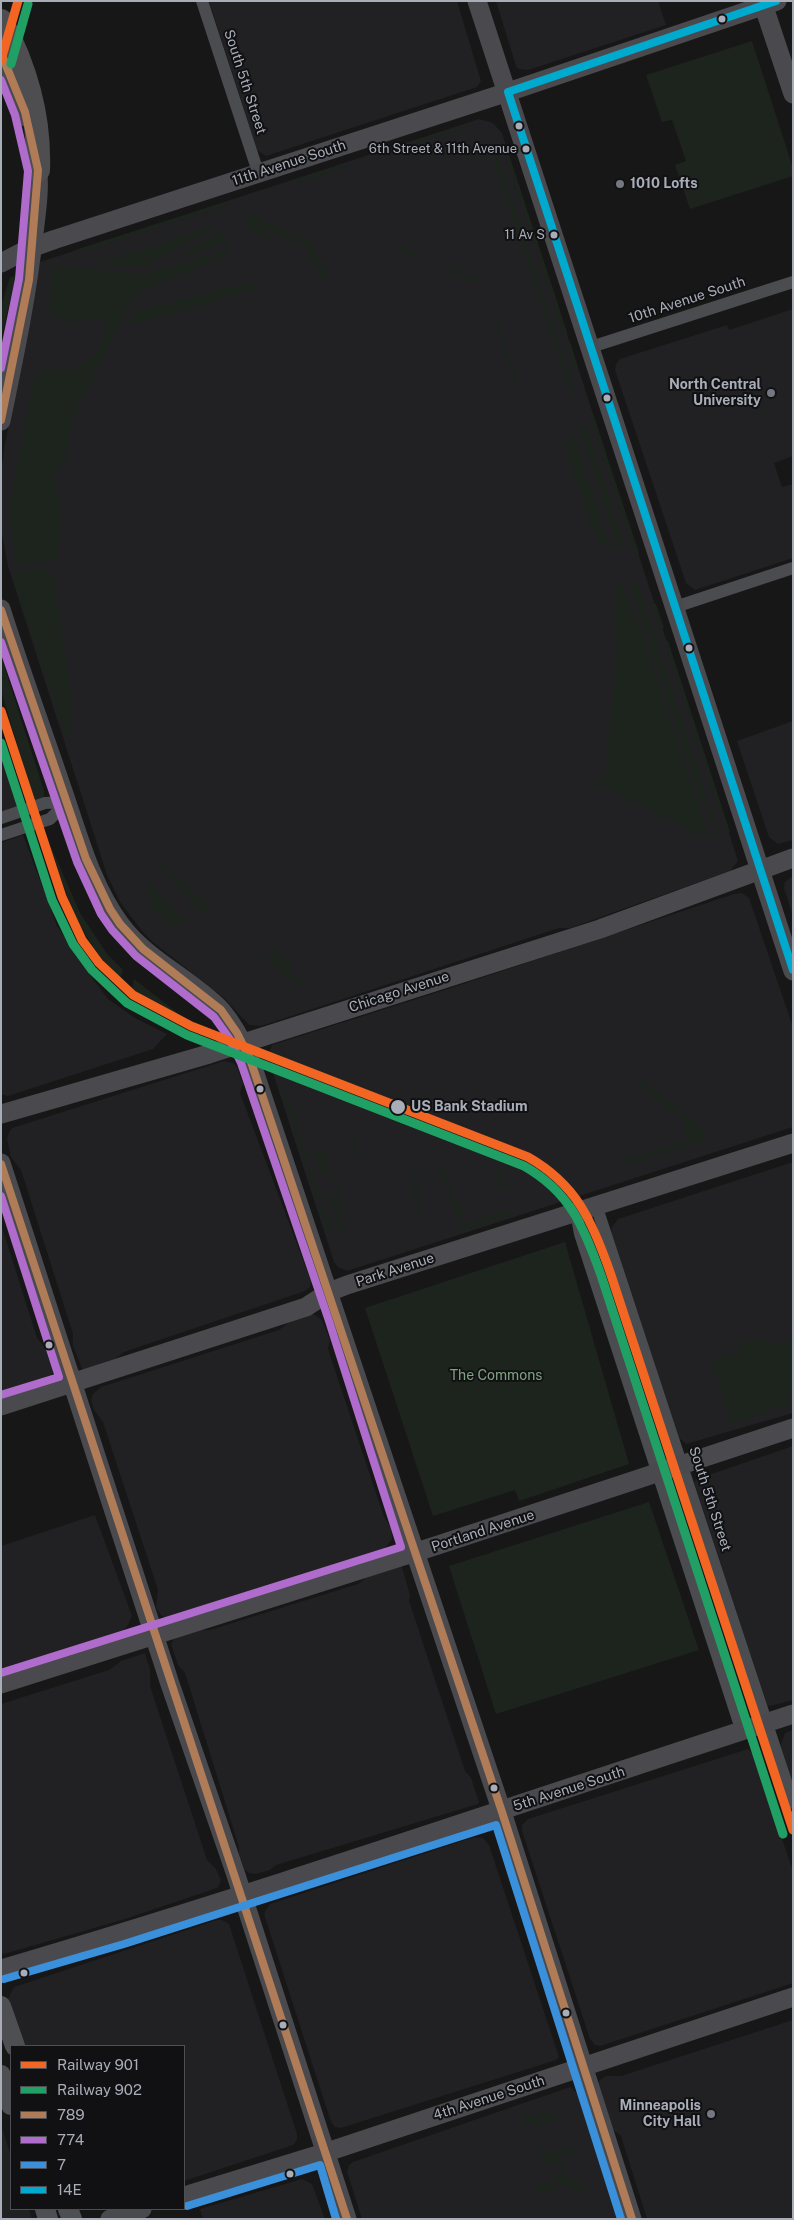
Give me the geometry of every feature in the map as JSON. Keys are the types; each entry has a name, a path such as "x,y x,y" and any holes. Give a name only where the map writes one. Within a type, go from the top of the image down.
{"highway":[{"path":"1,21 17,51 26,77 39,141 38,170"}],"main road":[{"path":"477,1 793,971"},
{"name":"11th Avenue South","path":"1,263 28,249 53,240 508,92 768,3"},
{"path":"768,3 793,94"},
{"path":"1,52 24,112 38,170 36,216 29,280 1,421"},
{"name":"11th Avenue South","path":"1,250 28,249"},
{"path":"1,609 67,802 95,877 120,924 152,957 219,1009 242,1042 329,1292 414,1553 502,1812 632,2219"},
{"name":"Chicago Avenue","path":"1,1114 203,1055 600,929 793,858"},
{"name":"Park Avenue","path":"1,1406 306,1306 329,1292 793,1143"},
{"path":"1,1163 155,1637 242,1893 348,2219"},
{"name":"Portland Avenue","path":"1,1684 155,1637 793,1428"},
{"name":"5th Avenue South","path":"1,1969 121,1934 242,1893 502,1812 793,1714"},
{"name":"4th Avenue South","path":"185,2196 327,2152 793,1998"},
{"path":"1,2006 15,2045"},
{"path":"1,2075 10,2103"},
{"path":"110,2219 139,2210"}],"street":[{"name":"South 5th Street","path":"202,1 258,172"},
{"name":"10th Avenue South","path":"591,347 793,282"},
{"path":"675,607 793,568"},
{"path":"1,818 45,803 67,802"},
{"path":"1,835 50,820 67,802"},
{"name":"South 5th Street","path":"596,1205 683,1464 793,1803"},
{"path":"576,1212 580,1234 656,1474 742,1732"}],"shaded area":[{"path":"209,1 457,1 481,81 477,87 266,156 257,150"},
{"path":"496,1 658,1 666,25 528,70 519,69 516,66"},
{"path":"479,119 493,123 502,133 738,861 730,871 570,928 559,928 261,1026 249,1025 224,998 154,943 142,931 120,902 107,875 8,566 1,529 1,474 4,449 40,262"},
{"path":"793,309 793,456 774,463 782,487 793,484 793,558 695,590 686,583 615,370 616,364 620,359 727,325 729,330"},
{"path":"793,721 793,840 778,844 769,837 737,741"},
{"path":"1,752 19,807 1,813"},
{"path":"23,835 57,926 93,979 108,999 135,1018 167,1034 153,1049 8,1096 1,1094 1,843"},
{"path":"793,876 793,916 784,888 785,882"},
{"path":"742,893 749,898 793,1027 793,1127 347,1271 338,1267 334,1262 272,1070 269,1052 272,1045 734,894"},
{"path":"224,1061 233,1063 237,1067 243,1084 240,1093 311,1281 310,1287 305,1291 124,1352 112,1361 83,1371 73,1346 73,1334 21,1170 11,1157 7,1139 9,1132 12,1128"},
{"path":"793,1162 793,1413 686,1444 679,1438 610,1238 612,1227 618,1219"},
{"path":"1,1224 37,1338 49,1352 54,1365 53,1372 47,1382 32,1387 19,1386 1,1392"},
{"path":"312,1313 322,1320 330,1340 328,1349 384,1517 391,1528 392,1539 385,1548 210,1605 198,1614 175,1622 168,1620 161,1615 156,1607 158,1590 103,1422 94,1410 91,1400 93,1394 101,1387 279,1330 294,1318"},
{"path":"793,1446 793,1700 770,1706 767,1705 694,1482 697,1479"},
{"path":"95,1515 132,1616 128,1625 122,1632 1,1670 1,1546"},
{"path":"399,1565 402,1567 410,1595 409,1601 465,1771 471,1778 479,1802 478,1804 276,1865 270,1870 256,1874 249,1873 245,1870 239,1854 239,1847 185,1673 178,1665 171,1644 175,1637 201,1630 210,1630 358,1584 370,1575"},
{"path":"145,1653 150,1669 150,1686 207,1860 216,1869 221,1880 219,1885 217,1888 122,1920 4,1954 1,1953 1,1704 109,1670 121,1661"},
{"path":"793,1730 793,1792 779,1749 785,1733"},
{"path":"748,1749 753,1754 793,1871 793,1983 600,2046 595,2045 590,2039 522,1831 522,1825 528,1819"},
{"path":"475,1837 483,1838 489,1845 559,2057 556,2060 341,2128 335,2127 331,2122 264,1914 270,1904"},
{"path":"217,1920 222,1920 229,1924 297,2134 297,2140 293,2145 185,2181 185,2045 22,2045 7,2001 14,1987"},
{"name":"Minneapolis City Hall","path":"793,2020 793,2219 647,2219 621,2136 607,2125 597,2085 600,2080 606,2076 621,2076"},
{"path":"570,2087 577,2093 619,2219 362,2219 347,2172 349,2165 353,2162"},
{"path":"1,2125 10,2153 10,2210 29,2210 32,2219 1,2219"},
{"path":"302,2179 312,2184 325,2219 203,2219 200,2209"}],"green space":[{"path":"752,41 793,168 793,176 690,209 675,165 686,161 672,120 662,122 646,75"},
{"path":"466,124 467,127 375,156 383,150"},
{"path":"504,140 567,332 564,335 501,141"},
{"path":"494,144 576,393 572,396 488,145"},
{"path":"343,164 347,167 295,184 293,180"},
{"path":"228,201 229,205 84,252 72,251"},
{"path":"246,213 310,241 328,277 321,277 304,245 260,227 273,240 270,245 242,218"},
{"path":"212,226 214,228 144,267 98,263"},
{"path":"222,230 230,242 176,257"},
{"path":"407,244 412,254 421,251 423,260 400,251 399,247"},
{"path":"228,250 230,253 134,295 72,421 67,452 54,478 62,512 57,560 17,564 9,517 16,468 35,378 47,368 68,372 95,355 108,330 99,316 72,322 58,319 53,315 49,299 52,265 144,274"},
{"path":"460,266 466,277 476,273 478,283 452,272 453,269"},
{"path":"16,276 1,339 1,306 10,277"},
{"path":"256,281 263,288 127,326 135,310"},
{"path":"496,323 519,388 514,385 494,327"},
{"path":"566,341 570,342 578,367 575,371"},
{"path":"590,416 595,420 639,553 636,556"},
{"path":"586,425 626,550 618,548 580,430"},
{"path":"573,431 611,550 597,540 567,454 566,446"},
{"path":"45,567 54,576 72,700 70,747 12,576 17,571"},
{"path":"621,580 635,618 640,626 710,840 598,784 605,773 618,641 615,627 615,611"},
{"path":"630,582 638,584 719,835 716,837 707,805 701,800"},
{"path":"651,602 656,604 664,628 661,631"},
{"path":"664,640 668,641 730,832 727,833"},
{"path":"1,656 44,791 44,797 34,801 1,690"},
{"path":"50,844 80,913 107,954 123,970 120,979 94,948 84,932 62,882"},
{"path":"149,853 213,909 201,914"},
{"path":"145,879 185,922 171,927 151,906"},
{"path":"280,949 281,958 290,958 291,971 299,980 303,980 303,988 263,959"},
{"path":"134,979 184,1018 159,1007 132,989"},
{"path":"642,1081 705,1129 708,1139 624,1166 618,1162 688,1140 680,1117 639,1086"},
{"path":"288,1094 298,1125 293,1126 283,1096"},
{"path":"300,1131 310,1162 305,1163 295,1132"},
{"path":"355,1137 362,1159 358,1160 351,1138"},
{"path":"326,1148 328,1154 325,1155 332,1177 320,1171 313,1152"},
{"path":"444,1167 454,1202 462,1206 465,1215 456,1218 440,1170 413,1179 424,1214 421,1215 409,1178"},
{"path":"493,1167 500,1170 506,1188 500,1189"},
{"path":"312,1168 322,1199 317,1200 308,1169"},
{"path":"336,1179 350,1222 347,1223 333,1180"},
{"path":"332,1192 345,1232 341,1233 328,1194"},
{"path":"324,1204 334,1235 330,1237 319,1206"},
{"path":"512,1209 514,1214 460,1232 458,1226"},
{"name":"The Commons","path":"565,1242 629,1464 519,1501 515,1490 433,1516 365,1308"},
{"path":"758,1337 774,1344 792,1339 793,1403 732,1423 711,1360 738,1351 741,1343"},
{"path":"649,1502 699,1650 496,1714 449,1566"},
{"path":"543,2111 555,2116 561,2122 543,2120 539,2115"},
{"path":"528,2113 547,2127 531,2124 523,2120 522,2116"},
{"path":"556,2145 564,2145 580,2154 566,2154 560,2151"},
{"path":"543,2150 554,2152 569,2164 548,2163 539,2155"},
{"path":"563,2173 591,2190 576,2189 561,2184 554,2177 557,2174"},
{"path":"537,2183 549,2183 560,2191 547,2193 535,2188"}],"rail line":[{"name":"901","path":"1,60 18,1"},
{"name":"902","path":"11,64 28,4"},
{"name":"901","path":"1,711 62,897 82,940 99,963 133,995 191,1026 528,1157 559,1180 581,1206 596,1236 610,1272 793,1830"},
{"name":"902","path":"1,743 52,900 73,944 92,970 127,1003 187,1035 524,1166 540,1176 564,1199 581,1226 601,1275 783,1834"}],"transit line":[{"name":"14E","path":"776,1 508,92 793,970"},
{"name":"789","path":"1,53 25,112 38,170 29,280 1,420"},
{"name":"774","path":"1,80 15,115 28,171 19,279 1,368"},
{"name":"789","path":"1,610 86,859 110,909 120,924 143,949 221,1010 237,1033 250,1059 502,1812 632,2219"},
{"name":"774","path":"1,642 77,862 101,914 112,930 136,956 214,1017 229,1038 241,1063 328,1318 401,1547 1,1673"},
{"name":"789","path":"1,1164 347,2219"},
{"name":"774","path":"1,1196 59,1377 1,1395"},
{"name":"7","path":"4,1979 124,1944 496,1825 621,2219"},
{"name":"7","path":"187,2206 320,2165 336,2219"}],"place":[{"name":"6th Street & 11th Avenue","path":"526,149"},
{"name":"1010 Lofts","path":"620,184"},
{"name":"11 Av S","path":"554,235"},
{"name":"North Central University","path":"771,393"},
{"name":"US Bank Stadium","path":"398,1107"},
{"name":"Minneapolis City Hall","path":"711,2114"}]}
